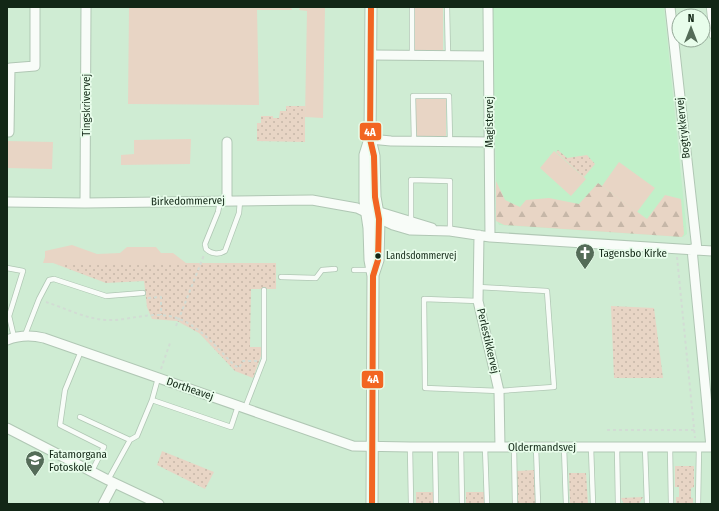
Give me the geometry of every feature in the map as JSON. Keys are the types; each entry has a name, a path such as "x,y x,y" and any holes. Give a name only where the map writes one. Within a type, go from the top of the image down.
{"street":[{"path":"7,132 9,132 10,68 35,66 36,7"},
{"name":"Tingskrivervej","path":"85,203 86,7"},
{"path":"371,7 370,139 365,155 365,201 374,215 393,226 410,230 445,231 490,237 712,251"},
{"name":"Magistervej","path":"488,7 490,237"},
{"name":"Bogtrykkervej","path":"670,7 712,447"},
{"path":"371,55 488,56"},
{"path":"370,139 488,142"},
{"path":"224,201 227,142"},
{"name":"Birkedommervej","path":"7,202 85,203 312,200 357,208 374,215"},
{"path":"374,215 411,221 445,231"},
{"path":"372,504 373,272 370,260 369,228 374,215"},
{"name":"Perlestikkervej","path":"478,236 478,302 499,391 500,447"},
{"name":"Dortheavej","path":"10,338 25,335 44,338 353,446 372,446"},
{"path":"7,428 159,504"},
{"name":"Oldermandsvej","path":"372,446 712,447"},
{"path":"103,504 111,481"}],"lane":[{"path":"412,7 412,55"},
{"path":"447,7 448,56"},
{"path":"709,7 712,36"},
{"path":"414,140 413,96 449,96 450,141"},
{"path":"411,221 411,180 450,180 445,231"},
{"path":"224,201 205,244 206,249 210,252 218,254 225,251 239,213 240,200"},
{"path":"7,268 23,271 9,316 10,338"},
{"path":"281,277 316,278 322,270 335,269"},
{"path":"354,270 373,272"},
{"path":"25,335 39,299 49,280 54,279 106,296 143,293"},
{"path":"478,287 547,292 554,387 499,391 425,388 424,299 478,302"},
{"path":"152,400 231,427 263,362 264,290"},
{"path":"81,351 65,390 60,425 104,447 92,471"},
{"path":"111,481 130,440 137,436 152,400 158,378"},
{"path":"80,417 130,440"},
{"path":"410,447 410,504"},
{"path":"435,447 436,504"},
{"path":"461,447 462,504"},
{"path":"486,447 487,504"},
{"path":"514,447 515,504"},
{"path":"536,447 538,504"},
{"path":"564,447 566,504"},
{"path":"591,447 593,504"},
{"path":"617,447 618,504"},
{"path":"645,447 647,504"},
{"path":"670,447 671,504"},
{"path":"697,447 698,504"}],"path":[{"path":"676,248 697,447"},
{"path":"176,326 206,249"},
{"path":"143,293 145,298 161,297 161,315"},
{"path":"39,299 95,319 110,320 161,315 178,318 198,328 234,365 239,368 243,361 263,362"},
{"path":"158,378 170,343"},
{"path":"607,430 695,430"}],"shaded area":[{"path":"492,7 664,7 687,234 683,237 499,225 497,221"}],"green space":[{"path":"129,7 291,7 292,10 257,10 259,105 128,104"},
{"path":"300,7 325,7 323,118 305,117 307,11 299,10"},
{"path":"415,7 443,7 443,51 415,51"},
{"path":"415,98 446,98 446,136 416,136"},
{"path":"286,106 305,106 305,142 257,141 257,123 261,123 261,116 273,116 273,118 279,118 280,111 286,111"},
{"path":"191,139 190,164 121,165 121,155 134,154 134,140"},
{"path":"7,141 53,142 52,169 7,168"},
{"path":"558,150 567,158 587,155 595,164 584,177 556,152"},
{"path":"554,151 586,179 571,196 540,168"},
{"path":"619,162 655,188 637,212 602,186"},
{"path":"496,181 505,200 520,207 526,200 549,198 579,204 598,183 647,219 665,195 681,199 684,234 682,237 504,225 496,221"},
{"path":"72,245 97,254 120,253 127,247 156,247 161,253 173,253 186,263 43,263 45,251"},
{"path":"53,263 276,263 276,289 251,289 250,347 261,347 261,356 253,378 235,371 199,333 177,321 152,319 147,307 144,281 106,283"},
{"path":"611,306 654,308 663,378 614,378"},
{"path":"162,451 214,472 205,489 157,465"},
{"path":"675,466 694,466 694,487 691,488 691,498 693,498 693,504 676,504 676,497 679,497 679,487 675,487"},
{"path":"534,470 535,504 518,504 517,471"},
{"path":"569,473 586,473 588,504 570,504"},
{"path":"416,492 433,492 433,504 416,504"},
{"path":"466,492 485,492 485,504 466,504"},
{"path":"643,497 639,504 624,504 621,498"}],"transit line":[{"name":"4A","path":"371,7 370,139 374,156 375,197 379,219 378,260 373,276 372,504"}],"place":[{"name":"Landsdommervej","path":"378,256"},
{"name":"Tagensbo Kirke","path":"585,270"},
{"name":"Fatamorgana Fotoskole","path":"35,477"}]}
